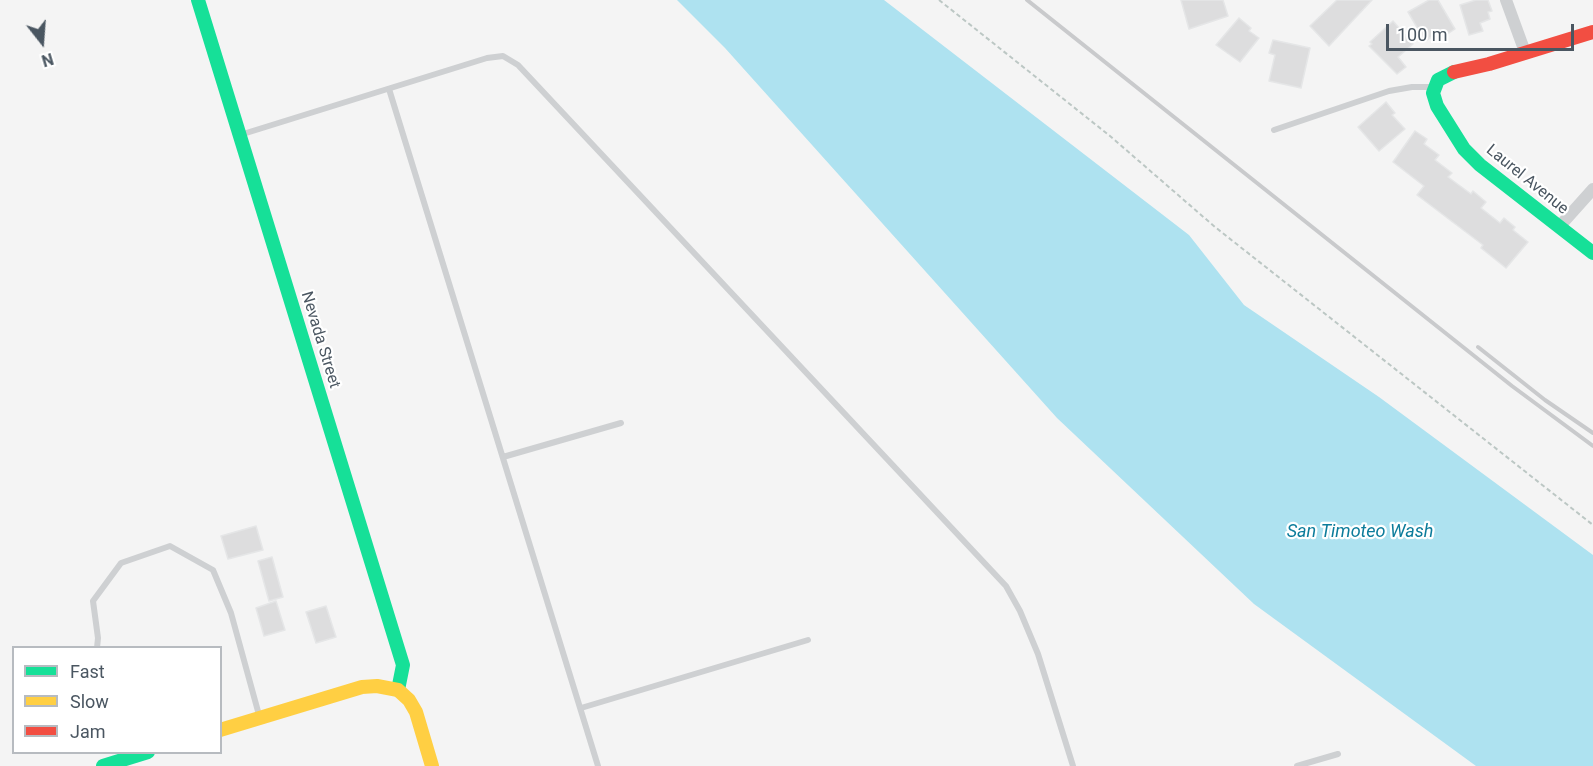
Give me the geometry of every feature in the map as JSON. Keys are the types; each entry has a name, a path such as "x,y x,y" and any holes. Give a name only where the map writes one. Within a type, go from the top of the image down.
{"street":[{"name":"Nevada Street","path":"198,0 403,665 398,690"},
{"path":"1506,0 1524,52"},
{"path":"1434,90 1438,80 1453,72 1593,32"},
{"name":"Laurel Avenue","path":"1434,90 1437,106 1464,149 1480,165 1593,253"},
{"path":"1559,227 1593,189"},
{"path":"222,729 362,687 377,686 398,690 409,700 416,712 432,766"},
{"path":"103,766 129,755"}],"lane":[{"path":"239,135 487,58 503,56 518,65 1006,586 1020,611 1038,654 1073,766"},
{"path":"1274,130 1389,91 1412,87 1434,90"},
{"path":"389,89 598,766"},
{"path":"503,457 621,423"},
{"path":"97,646 93,601 121,563 170,546 213,570 231,613 260,718"},
{"path":"581,708 808,640"},
{"path":"1297,766 1338,754"}],"path":[{"path":"939,0 1110,136 1215,227 1593,525"}],"water":[{"name":"San Timoteo Wash","path":"677,0 884,0 1189,235 1244,305 1379,397 1593,555 1593,766 1476,766 1254,604 1057,418 725,48"}],"building":[{"path":"1181,0 1223,0 1228,16 1189,29"},
{"path":"1337,0 1372,0 1329,46 1310,26"},
{"path":"1429,0 1438,0 1455,29 1443,37 1440,32 1425,41 1408,12"},
{"path":"1476,0 1488,0 1492,11 1488,12 1490,19 1480,23 1483,31 1469,35 1460,5"},
{"path":"1239,18 1251,28 1249,31 1259,38 1240,62 1216,45"},
{"path":"1393,21 1413,44 1398,57 1406,67 1397,74 1369,46 1372,44 1370,42"},
{"path":"1273,40 1310,48 1301,88 1269,81 1275,55 1269,53"},
{"path":"1386,102 1395,113 1392,115 1405,129 1379,151 1358,127"},
{"path":"1415,131 1427,139 1424,144 1439,155 1435,160 1452,173 1448,177 1471,194 1473,191 1486,202 1481,208 1500,223 1504,218 1515,227 1513,230 1528,242 1506,268 1481,248 1483,245 1417,195 1424,186 1393,162"},
{"path":"256,526 263,550 228,559 221,536"},
{"path":"272,557 283,597 269,601 258,561"},
{"path":"276,601 285,630 264,636 256,608"},
{"path":"326,606 336,637 316,643 306,612"}],"railway":[{"path":"1027,0 1512,386 1593,446"},
{"path":"1478,347 1545,400 1593,433"}],"traffic: fast":[{"path":"198,0 403,665 398,690"},
{"path":"1454,72 1438,80 1433,93 1437,106 1464,149 1480,165 1593,253"},
{"path":"103,766 142,754"}],"traffic: slow":[{"path":"222,729 362,687 377,686 398,690 409,700 416,712 432,766"}],"traffic: jam":[{"path":"1454,72 1489,64 1593,32"}]}
